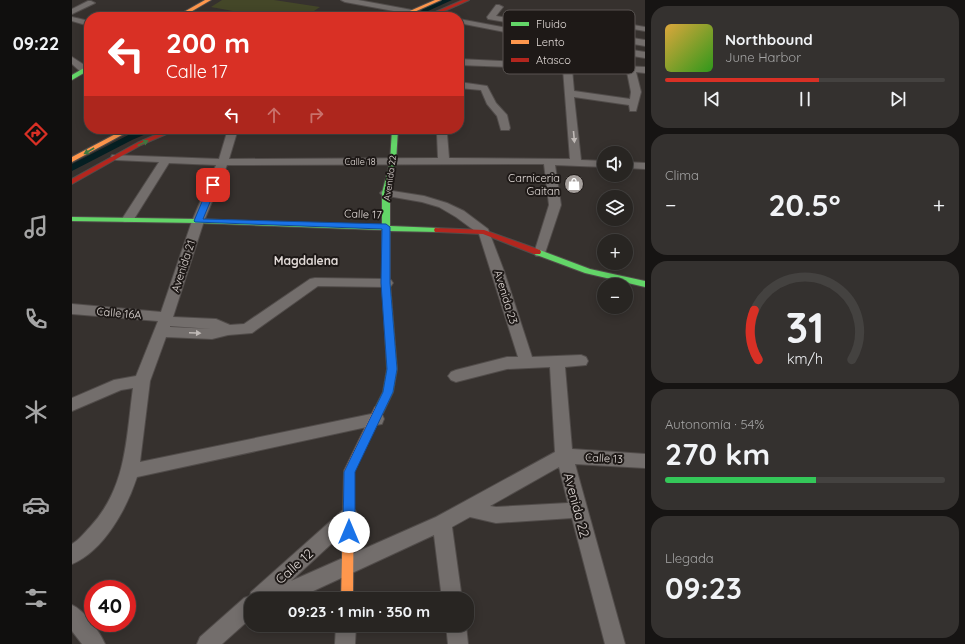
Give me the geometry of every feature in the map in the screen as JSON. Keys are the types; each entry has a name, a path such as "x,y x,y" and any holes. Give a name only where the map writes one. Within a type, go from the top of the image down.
{"street":[{"path":"72,12 91,3 78,0"},
{"path":"345,0 413,12 439,0"},
{"path":"440,12 467,0"},
{"path":"186,12 204,1"},
{"path":"499,8 492,17 503,19"},
{"path":"72,19 84,23"},
{"path":"464,22 503,30"},
{"path":"635,27 645,29"},
{"path":"635,41 645,43"},
{"path":"635,52 645,54"},
{"path":"72,60 84,65"},
{"path":"464,62 503,64"},
{"path":"635,69 645,70"},
{"path":"72,78 84,70"},
{"path":"572,74 581,162"},
{"path":"574,94 634,106 636,92 632,74"},
{"path":"464,86 484,88 492,104 502,115 505,128"},
{"path":"72,160 121,134"},
{"path":"72,182 116,157 164,134"},
{"name":"Avenida 21","path":"130,471 142,381 164,323 198,221 223,162 231,134"},
{"name":"Avenida 22","path":"386,227 386,193 393,162 395,134"},
{"path":"442,134 444,162"},
{"name":"Calle 18","path":"116,157 223,162 549,161 597,163"},
{"path":"128,219 166,159"},
{"path":"540,253 555,205 549,161"},
{"path":"633,165 645,166"},
{"path":"386,193 424,199 443,205 460,214 484,232"},
{"name":"Calle 17","path":"72,219 198,221 386,227 484,232 588,270 645,284"},
{"path":"347,592 349,564 349,472 388,392 392,369 386,283 386,227"},
{"name":"Avenida 23","path":"484,232 527,363"},
{"name":"Calle 16A","path":"72,310 164,323 212,334 228,330 247,329 315,282 386,283"},
{"path":"456,376 506,363 557,363 581,361"},
{"name":"Avenida 22","path":"557,363 564,456 615,644"},
{"path":"72,405 119,384 142,381"},
{"path":"72,555 82,548 108,520 122,495 130,471 376,419"},
{"name":"Calle 13","path":"564,456 645,461"},
{"name":"Calle 12","path":"290,592 349,564 442,524 564,456"},
{"path":"470,509 496,515 578,510"},
{"name":"Calle 12","path":"266,592 349,516"},
{"path":"442,524 451,592"},
{"path":"207,644 244,613"},
{"path":"72,615 95,644"},
{"path":"345,644 346,632"},
{"path":"457,632 458,644"}],"green space":[{"path":"222,0 274,0 320,7 312,12 238,12 211,7"}],"waterway":[{"path":"420,12 448,0"},
{"path":"72,168 137,134"}],"traffic: fast":[{"path":"72,78 84,70"},
{"path":"379,410 388,392 392,369 386,283 386,193 393,162 395,134"},
{"path":"72,219 198,221 438,230"},
{"path":"537,252 588,271 645,284"}],"traffic: slow":[{"path":"187,12 209,0"},
{"path":"411,12 439,0"},
{"path":"72,160 121,134"},
{"path":"347,592 349,471 379,410"}],"traffic: jam":[{"path":"439,12 467,0"},
{"path":"72,182 139,144 163,134"},
{"path":"438,230 484,232 537,252"}],"place":[{"name":"Carniceria Gaitan","path":"574,184"}],"district":[{"name":"Magdalena","path":"306,261"}],"route":[{"path":"213,185 198,221 386,227 386,283 392,369 388,392 349,472 349,532"}]}
